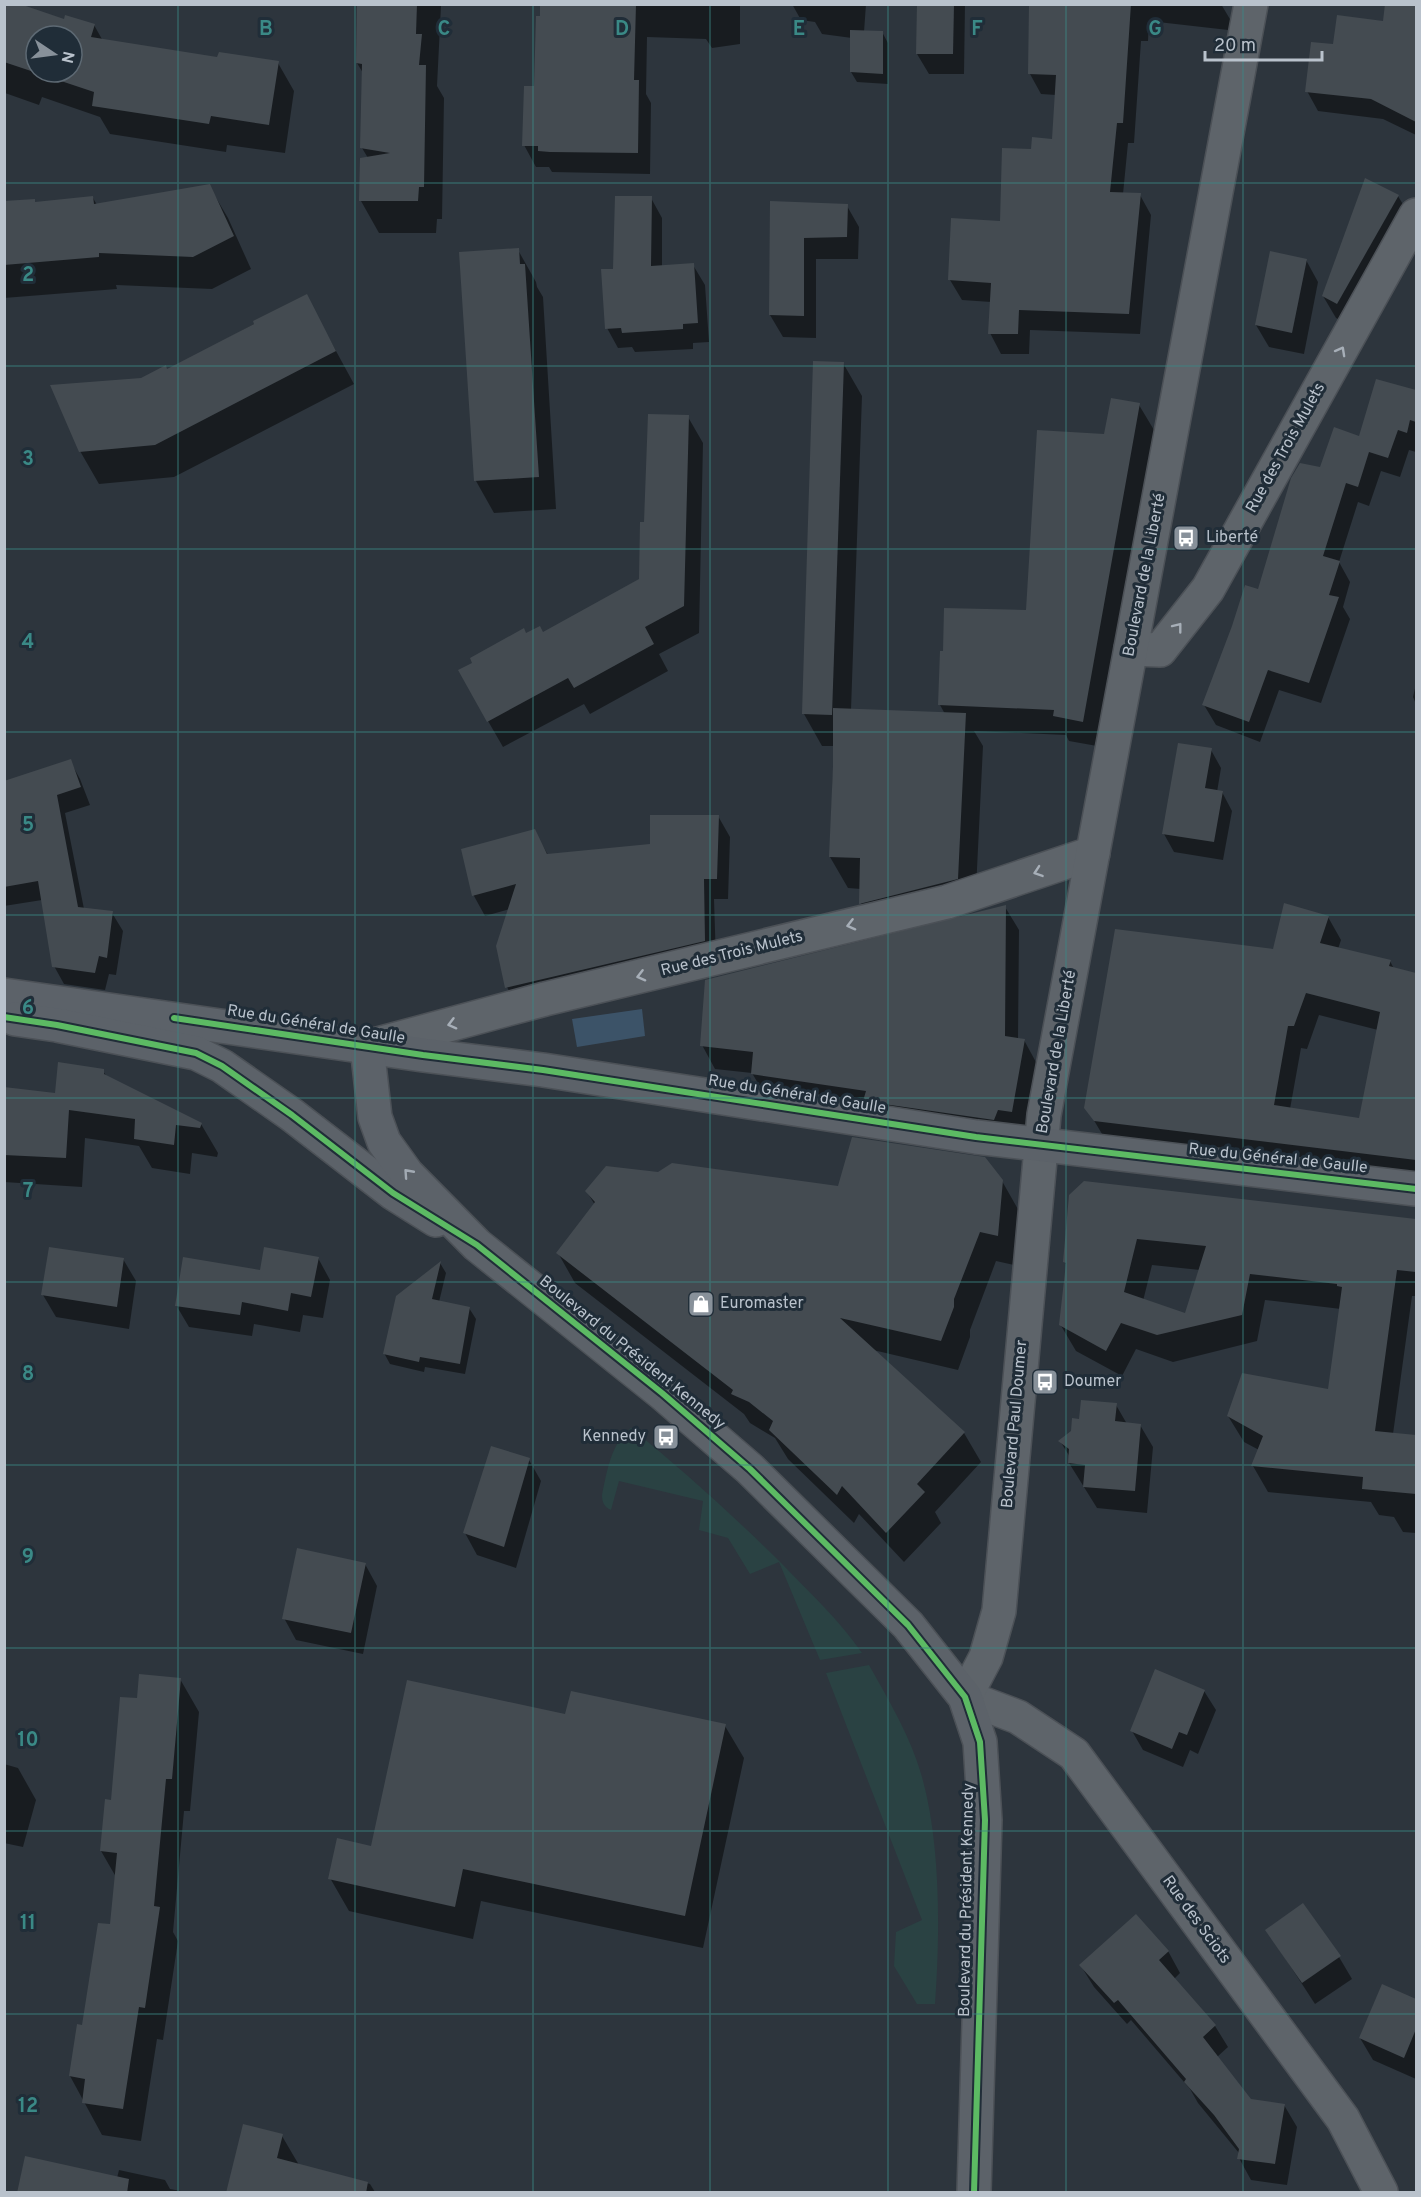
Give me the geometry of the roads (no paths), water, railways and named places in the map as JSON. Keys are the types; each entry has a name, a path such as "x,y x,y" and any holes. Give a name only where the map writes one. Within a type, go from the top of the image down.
{"main road":[{"name":"Rue du Général de Gaulle","path":"4,995 543,1070 1041,1145 1416,1189"},
{"name":"Boulevard du Président Kennedy","path":"4,1017 57,1025 196,1053 222,1066 292,1115 393,1194 477,1245"},
{"name":"Boulevard du Président Kennedy","path":"367,1047 375,1117 384,1142 407,1174 477,1245 662,1393 750,1469 908,1625 965,1697 980,1742 985,1820 975,2193"}],"street":[{"name":"Boulevard de la Liberté","path":"1041,1145 1044,1115 1251,4"},
{"name":"Rue des Trois Mulets","path":"1131,649 1160,650 1208,588 1416,215"},
{"name":"Rue des Trois Mulets","path":"367,1047 545,999 947,902 1093,853"},
{"name":"Boulevard Paul Doumer","path":"965,1697 986,1657 999,1611 1041,1145"},
{"name":"Rue des Sciots","path":"965,1697 1018,1717 1074,1754 1343,2119 1381,2193"}],"water":[{"path":"642,1009 645,1036 577,1047 572,1019"}],"place":[{"name":"Liberté","path":"1186,538"},
{"name":"Euromaster","path":"701,1304"},
{"name":"Doumer","path":"1045,1382"},
{"name":"Kennedy","path":"666,1437"}]}
